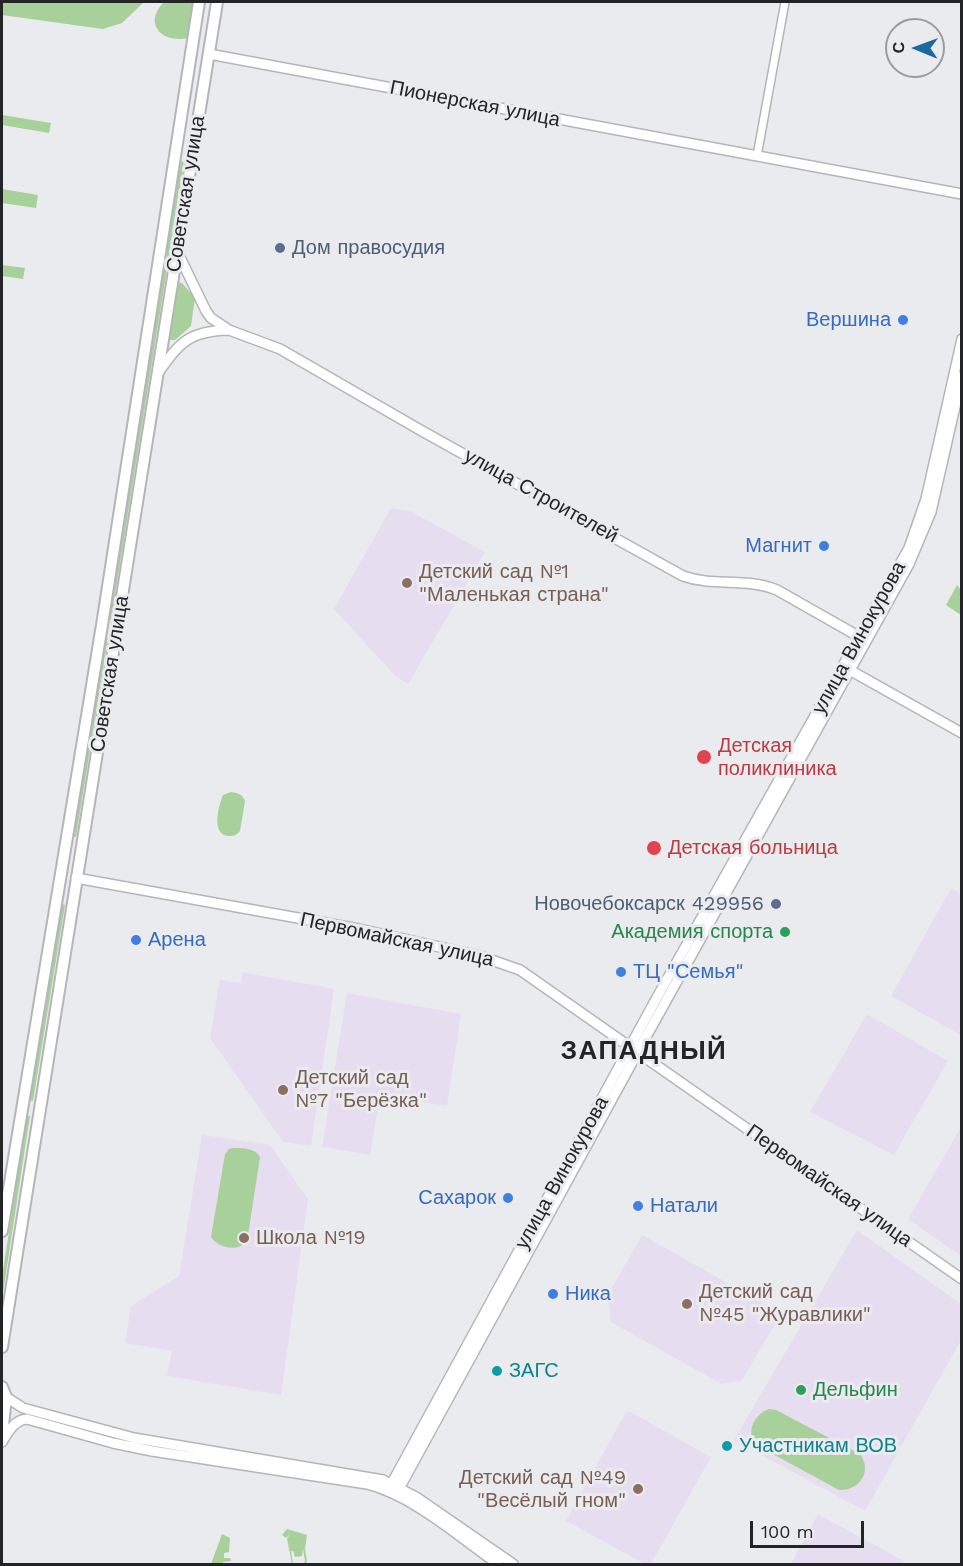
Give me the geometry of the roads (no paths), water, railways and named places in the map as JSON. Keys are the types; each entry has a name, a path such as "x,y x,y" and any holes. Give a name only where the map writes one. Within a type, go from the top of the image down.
{"main road":[{"name":"Советская улица","path":"2,1232 102,625 199,2"},
{"name":"Советская улица","path":"2,1347 217,2"},
{"name":"Пионерская улица","path":"192,51 962,194"},
{"path":"177,149 194,152"},
{"name":"улица Строителей","path":"177,251 206,311 211,318 229,330 280,349 683,576 695,580 764,584 863,640"},
{"name":"улица Строителей","path":"158,373 173,351 186,340 209,330 229,330"},
{"name":"улица Винокурова","path":"394,1487 863,640 914,535 926,499 955,385 962,339"},
{"name":"улица Винокурова","path":"955,385 962,376"},
{"path":"102,625 117,627"},
{"path":"847,669 962,733"},
{"name":"Первомайская улица","path":"61,875 359,929 480,956 520,970 962,1280"},
{"path":"22,1107 39,1109"},
{"path":"2,1377 4,1391 2,1435"},
{"path":"4,1391 23,1408 104,1430 215,1456 394,1487 479,1546 513,1564"},
{"path":"2,1442 12,1426 18,1421 27,1419 113,1443 215,1456"},
{"path":"479,1546 498,1564"}],"street":[{"path":"757,156 785,2"}],"place":[{"name":"Дом правосудия","path":"280,248"},
{"name":"Вершина","path":"903,320"},
{"name":"Магнит","path":"824,546"},
{"name":"Детский сад №1 \"Маленькая страна\"","path":"407,583"},
{"name":"Детская поликлиника","path":"704,757"},
{"name":"Детская больница","path":"654,848"},
{"name":"Новочебоксарск 429956","path":"776,904"},
{"name":"Академия спорта","path":"785,932"},
{"name":"Арена","path":"136,940"},
{"name":"ТЦ \"Семья\"","path":"621,972"},
{"name":"Детский сад №7 \"Берёзка\"","path":"283,1090"},
{"name":"Сахарок","path":"508,1198"},
{"name":"Натали","path":"638,1206"},
{"name":"Школа №19","path":"244,1238"},
{"name":"Ника","path":"553,1294"},
{"name":"Детский сад №45 \"Журавлики\"","path":"687,1304"},
{"name":"ЗАГС","path":"497,1371"},
{"name":"Дельфин","path":"801,1390"},
{"name":"Участникам ВОВ","path":"727,1446"},
{"name":"Детский сад №49 \"Весёлый гном\"","path":"638,1489"}],"district":[{"name":"ЗАПАДНЫЙ","path":"644,1051"}]}
